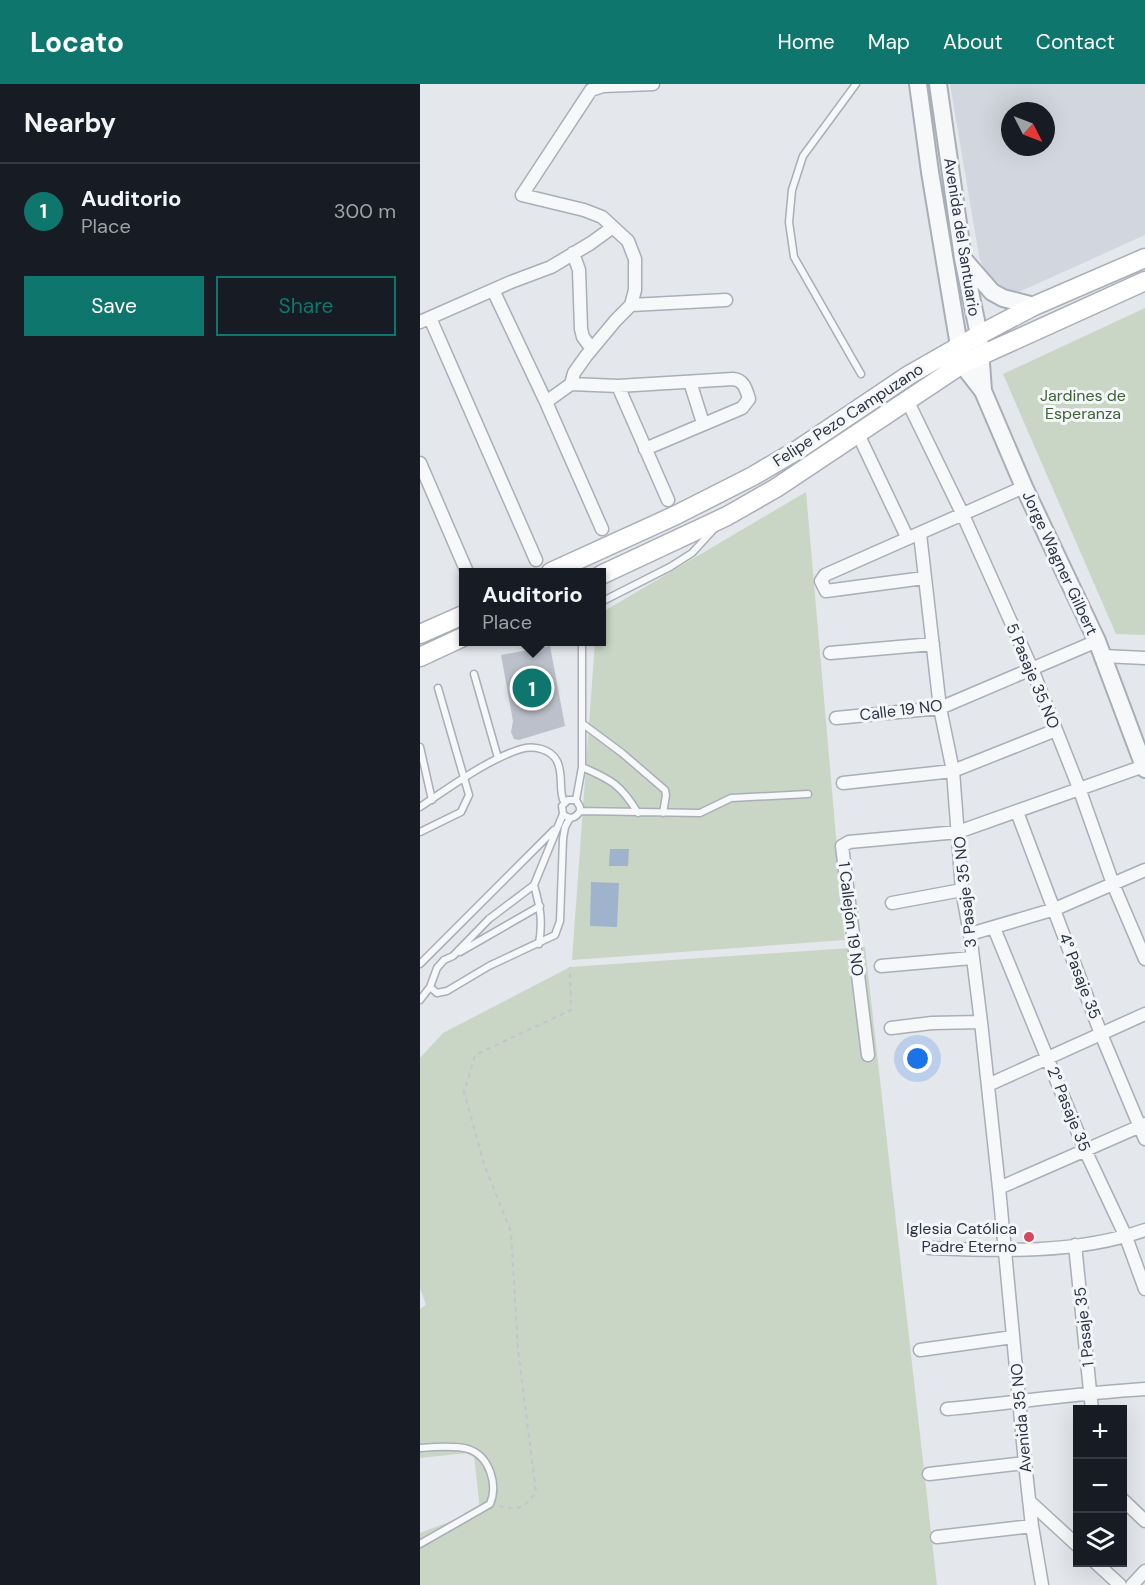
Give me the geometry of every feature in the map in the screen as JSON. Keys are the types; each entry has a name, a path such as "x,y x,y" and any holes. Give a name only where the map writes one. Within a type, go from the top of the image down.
{"main road":[{"name":"Felipe Pezo Campuzano","path":"606,573 727,516 776,488 907,400 960,356 979,335 1034,306 1145,258"},
{"name":"Felipe Pezo Campuzano","path":"562,568 753,476 900,380 960,356 979,356 1145,281"},
{"path":"420,634 459,617"},
{"path":"420,657 459,639"}],"street":[{"path":"571,384 574,373 592,349 631,305 635,290 635,259 628,242 602,217 584,210 522,195 591,90 603,86 653,84"},
{"name":"Avenida del Santuario","path":"918,84 960,356"},
{"name":"Avenida del Santuario","path":"938,84 963,258 979,335 983,391"},
{"path":"536,560 425,320 551,267 613,227"},
{"path":"573,253 579,270 581,328 583,337 592,349"},
{"path":"963,258 992,292 1002,298 1034,306"},
{"path":"493,290 602,529"},
{"path":"631,305 726,300"},
{"name":"Jorge Wagner Gilbert","path":"960,356 983,391 1024,487 1100,648 1144,767"},
{"path":"546,402 571,384 618,386 739,380 744,384 749,399 742,408 645,449"},
{"path":"690,382 703,423"},
{"path":"618,386 668,500"},
{"name":"5 Pasaje 35 NO","path":"907,400 963,515 1032,669 1079,788 1113,884 1145,959"},
{"path":"858,434 907,537"},
{"path":"420,463 464,568"},
{"path":"924,578 826,591 822,585 822,578 825,575 1024,487"},
{"name":"3 Pasaje 35 NO","path":"920,534 940,708 953,771 962,890 981,1022 1004,1251"},
{"path":"830,653 933,644"},
{"name":"Calle 19 NO","path":"836,718 940,708 1032,669 1100,648 1145,658"},
{"path":"843,783 953,771 1056,730"},
{"name":"1 Callejón 19 NO","path":"868,1055 842,846 849,842 958,832 1144,767"},
{"name":"4° Pasaje 35","path":"1017,812 1101,1034 1142,1125 1145,1139"},
{"path":"970,934 1055,909 1145,870"},
{"path":"892,903 962,890"},
{"name":"2° Pasaje 35","path":"994,928 1085,1150 1126,1237 1145,1289"},
{"path":"881,966 972,958"},
{"path":"988,1085 1145,1014"},
{"path":"891,1028 932,1023 981,1022"},
{"path":"999,1188 1142,1125"},
{"path":"929,1248 1004,1251 1075,1245 1126,1237 1145,1230"},
{"name":"1 Pasaje 35","path":"1075,1245 1092,1405"},
{"name":"Avenida 35 NO","path":"1004,1251 1029,1501 1042,1585"},
{"path":"920,1350 1013,1336"},
{"path":"947,1410 1091,1392 1145,1389"},
{"path":"929,1474 1025,1463"},
{"path":"1029,1501 1073,1542"},
{"path":"1127,1504 1145,1521"},
{"path":"937,1537 1032,1526"},
{"path":"1100,1567 1120,1585"},
{"path":"1132,1585 1145,1571"}],"lane":[{"path":"856,84 826,121 803,156 792,190 789,222 794,257 861,374"},
{"path":"606,599 670,567 692,553 727,516"},
{"path":"580,812 576,800 582,766 582,646"},
{"path":"474,674 498,758"},
{"path":"420,832 461,812 469,795 438,688"},
{"path":"583,724 622,753 664,790 666,795 663,813"},
{"path":"420,747 432,800"},
{"path":"420,807 498,758 523,748 544,749 556,760 562,779 561,796 564,802 561,810 563,814 534,885 489,919 453,956"},
{"path":"582,766 608,778 617,785 625,792 638,813"},
{"path":"563,814 574,818 580,812 700,813 731,798 807,794"},
{"path":"564,802 576,800"},
{"path":"430,987 437,993 447,991 489,966 555,935 560,921 563,838 570,818"},
{"path":"420,964 556,827"},
{"path":"534,885 542,923 539,944"},
{"path":"420,1000 430,987 437,968 444,960 540,906"},
{"path":"489,919 496,931"},
{"path":"420,1448 468,1449 483,1460 493,1478 495,1493 490,1504 420,1544"}],"path":[{"path":"490,1504 512,1509 526,1506 536,1492 518,1350 511,1232 484,1164 464,1092 475,1055 571,1010 570,967"}],"shaded area":[{"path":"950,84 1145,84 1145,235 1019,292 1008,294 997,289 983,268 979,256"}],"green space":[{"name":"Jardines de Esperanza","path":"1145,308 1145,635 1116,634 1003,374"},
{"path":"806,492 845,940 572,960 595,646 606,646 606,610"},
{"path":"865,947 937,1585 420,1585 420,1533 480,1510 474,1455 467,1453 420,1458 420,1309 426,1305 420,1288 420,1058 443,1033 570,967"}],"water":[{"path":"610,849 629,849 628,866 609,866"},
{"path":"591,882 619,883 617,927 590,926"}],"building":[{"path":"550,646 565,726 519,740 514,739 511,732 513,721 501,655"}],"place":[{"name":"Auditorio","path":"532,688"},
{"name":"Iglesia Católica Padre Eterno","path":"1029,1237"}]}
